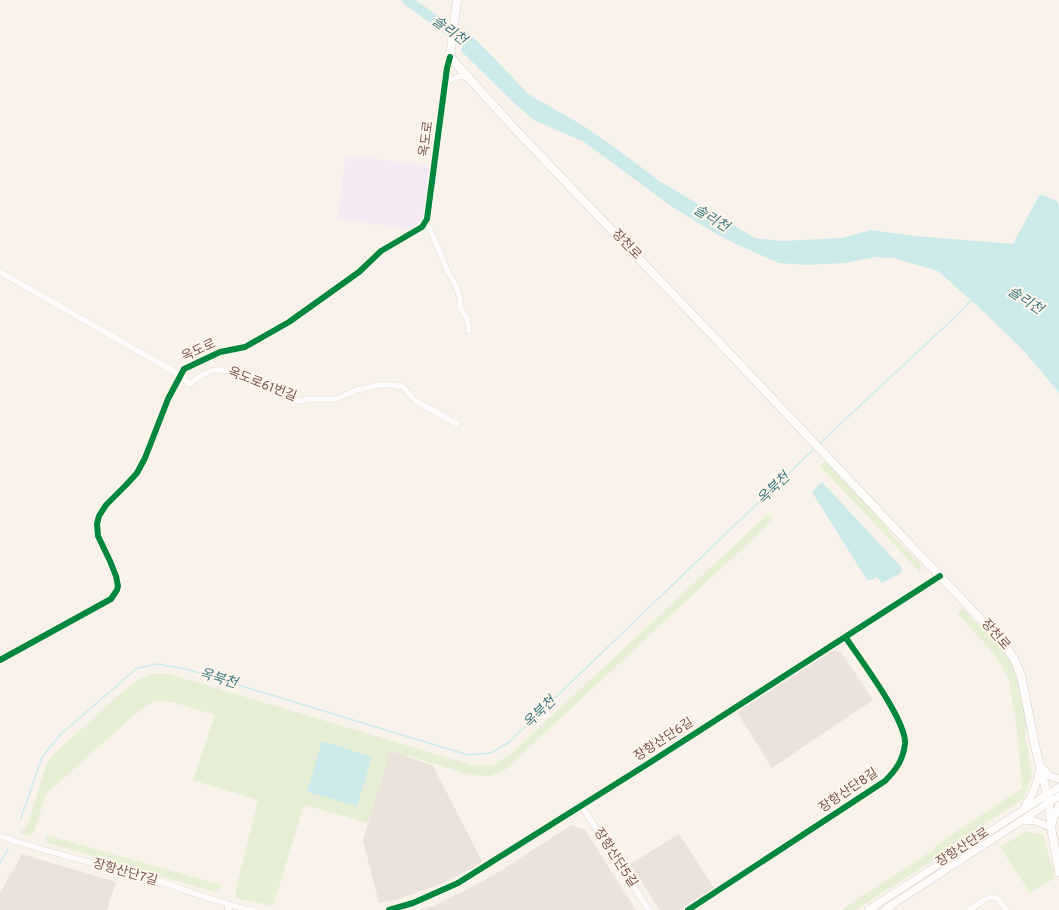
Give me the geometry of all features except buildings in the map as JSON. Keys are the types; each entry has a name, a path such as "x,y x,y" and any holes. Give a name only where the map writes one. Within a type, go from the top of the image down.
{"main road":[{"path":"450,57 458,0"},
{"name":"장천로","path":"450,57 520,135 812,440 1004,644 1014,659 1021,675 1048,798 1051,827 1059,872"}],"street":[{"name":"옥도로","path":"0,660 111,599 117,590 118,586 116,576 98,536 97,524 99,516 106,505 137,473 145,458 152,436 168,399 184,369 220,352 245,347 289,322 359,272 381,251 422,227 427,219 445,81 450,57"},
{"path":"445,81 461,76 470,79"},
{"path":"425,222 456,286 460,298 460,308 466,318 469,331"},
{"path":"0,272 180,375"},
{"name":"옥도로61번길","path":"180,375 189,384 202,375 214,370 225,370 265,385 277,393 301,401 310,399 336,399 357,390 380,385 403,387 416,401 457,424"},
{"name":"장항산단6길","path":"392,910 413,903 458,883 846,638 940,576"},
{"name":"장항산단8길","path":"688,910 885,781 896,770 902,758 905,743 902,728 889,703 846,638"},
{"path":"1040,766 1050,776 1059,779"},
{"path":"1020,811 1030,800 1036,786 1040,766"},
{"name":"장항산단로","path":"884,910 1023,820 1059,786"},
{"name":"장항산단로","path":"868,910 1020,811 1048,798 1059,796"},
{"name":"장항산단5길","path":"581,805 649,910"},
{"path":"1023,820 1035,821 1051,827 1059,805"},
{"name":"장항산단7길","path":"0,836 157,881 228,908 250,910"},
{"path":"969,910 989,897 997,898 1006,910"}],"shaded area":[{"path":"346,155 430,166 423,218 410,229 337,219"},
{"path":"832,651 841,652 873,700 772,768 737,712"},
{"path":"390,750 433,766 482,861 476,866 439,885 395,900 379,903 363,840"},
{"path":"571,825 585,830 636,910 419,910 435,905 502,870"},
{"path":"679,834 714,888 679,910 660,910 630,864"},
{"path":"22,854 116,882 107,910 0,910 0,893"}],"green space":[{"path":"825,461 884,522 890,533 921,565 920,572 820,466"},
{"path":"768,514 773,520 505,770 490,776 470,775 390,750 368,823 304,805 273,906 235,898 258,800 193,780 215,715 172,702 156,701 142,708 46,794 34,832 28,835 20,833 22,828 26,829 47,763 54,754 140,678 153,674 169,674 475,766 493,765 512,753"},
{"path":"962,608 1001,648 1012,665 1023,705 1026,723 1026,739 1032,775 1023,799 944,850 939,857 855,910 841,910 932,851 938,844 1022,788 1017,728 1009,681 1001,664 988,647 957,613"},
{"path":"1026,831 1043,835 1055,878 1030,893 1000,847"},
{"path":"46,835 221,885 219,890 215,892 48,843 45,838"}],"water":[{"path":"464,28 528,94 582,125 661,182 755,238 782,241 842,238 871,230 915,236 1013,244 1040,194 1057,201 1059,207 1059,393 1024,351 983,311 938,271 893,258 875,257 844,263 806,265 779,263 718,235 671,206 584,142 534,120 514,103 461,51"},
{"path":"822,482 902,568 901,573 882,583 877,577 867,580 812,492"},
{"path":"322,741 372,757 357,806 307,792"}],"waterway":[{"name":"솔리천","path":"407,0 471,47"},
{"name":"옥북천","path":"819,444 956,316 972,299"},
{"name":"옥북천","path":"21,818 42,757 61,734 137,668 157,664 186,669 468,755 491,753 509,742 815,448"},
{"path":"0,863 8,849"}],"cycle path":[{"path":"0,660 111,599 117,590 118,586 116,576 98,536 97,524 99,516 106,505 137,473 145,458 168,399 184,369 220,352 245,347 289,322 359,272 381,251 422,227 427,219 447,68 450,57"},
{"path":"389,910 413,903 458,883 646,765 940,576"},
{"path":"688,910 885,781 898,764 903,755 905,744 904,734 899,721 882,690 846,638"}]}
